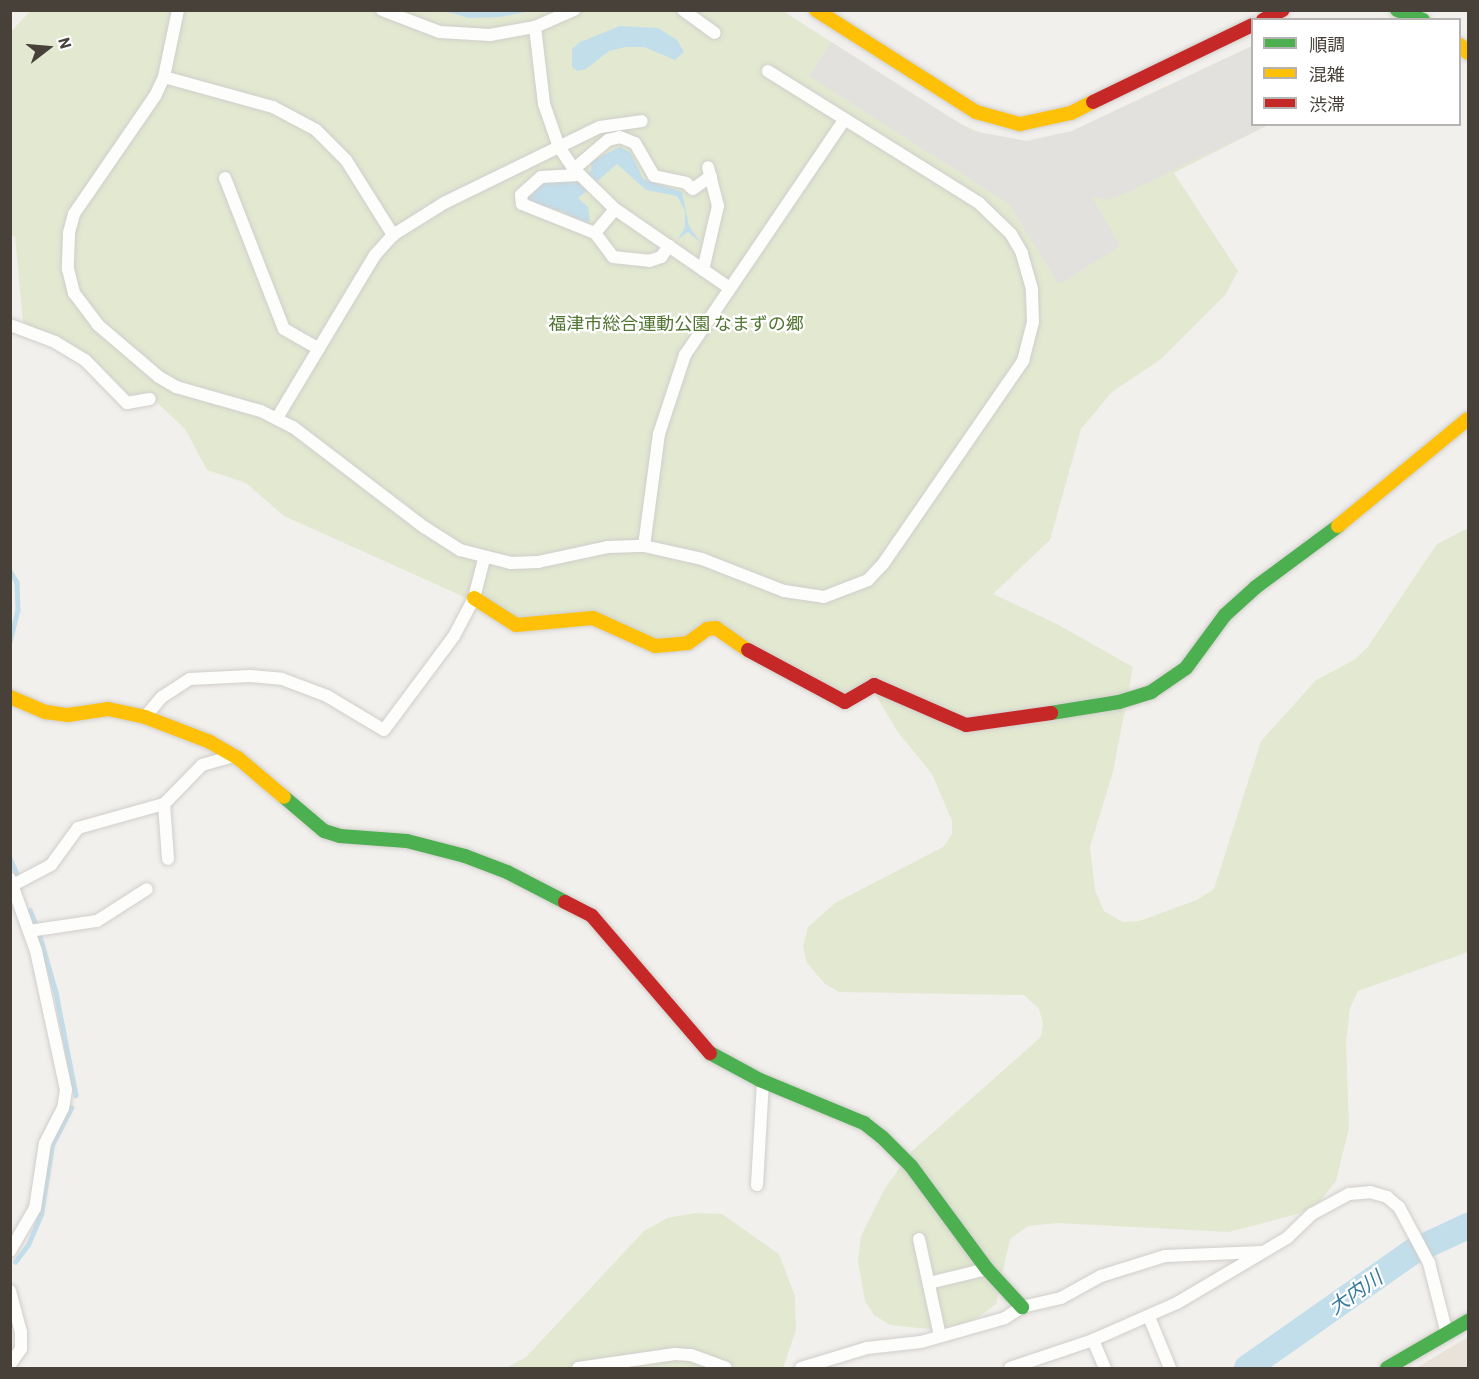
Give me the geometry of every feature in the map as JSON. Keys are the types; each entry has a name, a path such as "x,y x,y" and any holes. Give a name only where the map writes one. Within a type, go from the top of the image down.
{"street":[{"path":"178,10 164,77 155,96 75,214 66,249 74,293 98,325 159,377 202,396 277,418 440,539 484,559 538,562 608,547 644,546 684,553 806,597 847,591 868,580 883,564 1023,361 1033,322 1033,297 1022,253 1011,234 979,203 768,71"},
{"path":"382,10 416,26 466,35 535,27 574,10"},
{"path":"683,10 715,33"},
{"path":"816,10 958,103 976,112 1020,124 1071,113 1251,25"},
{"path":"1267,18 1283,10"},
{"path":"1397,10 1425,16"},
{"path":"535,27 544,104 559,147 576,172 615,208 728,287"},
{"path":"164,77 273,107 316,130 346,160 393,235"},
{"path":"644,546 659,434 669,395 685,355 728,287 845,119"},
{"path":"277,418 375,255 393,235 414,218 600,127 642,121"},
{"path":"669,246 657,259 619,259 607,252 595,233 522,204 522,195 541,177 576,172 608,141 620,137 635,143 654,176 686,183 693,189 710,171 717,212 704,270"},
{"path":"225,178 284,329 319,349"},
{"path":"595,233 615,208"},
{"path":"10,325 55,342 85,360 127,403 150,399"},
{"path":"474,598 516,625 593,618 655,646 688,643 707,628 716,627 760,658 845,702 874,685 966,724 989,724 1119,702 1151,692 1186,668 1225,615 1256,587 1314,546 1468,419"},
{"path":"145,717 162,697 190,679 250,676 282,679 327,696 384,730 454,636 474,598 484,559"},
{"path":"10,696 46,712 68,715 108,709 145,717 210,742 234,756 270,782 324,831 340,836 407,841 465,856 507,872 592,916 704,1049 763,1081 835,1109 882,1137 911,1166 987,1269 1022,1307"},
{"path":"10,1251 35,1208 45,1143 66,1100 48,996 12,882 51,864 78,828 164,804 202,765 234,756"},
{"path":"164,804 168,859"},
{"path":"29,930 97,921 147,889"},
{"path":"757,1185 763,1081"},
{"path":"1010,1368 1032,1365 1149,1317 1287,1238 1312,1214 1349,1194 1370,1192 1387,1197 1399,1207 1429,1263 1447,1334"},
{"path":"919,1239 940,1336"},
{"path":"801,1368 867,1348 940,1336 1005,1318 1022,1307 1061,1298 1101,1276 1165,1256 1261,1252"},
{"path":"929,1283 987,1269"},
{"path":"10,1291 21,1332 21,1349 10,1364"},
{"path":"1149,1317 1170,1368"},
{"path":"1387,1368 1468,1321"},
{"path":"1093,1340 1105,1368"},
{"path":"578,1368 675,1354 691,1355 726,1368"}],"shaded area":[{"path":"831,42 972,131 1027,141 1072,131 1251,46 1251,126 1266,126 1124,194 1108,200 1092,197 1120,246 1062,283 1057,282 1009,204 809,76"},
{"path":"1468,1337 1468,1368 1416,1368"}],"green space":[{"name":"福津市総合運動公園 なまずの郷","path":"30,11 783,11 956,122 990,137 1027,141 1072,131 1251,46 1251,126 1266,126 1174,173 1238,271 1226,294 1160,360 1112,392 1081,429 1050,540 993,594 1057,624 1133,667 1113,772 1090,847 1095,890 1104,911 1123,922 1139,921 1197,900 1214,889 1261,741 1316,680 1354,660 1367,648 1437,544 1468,528 1468,952 1358,991 1350,1008 1346,1042 1349,1128 1336,1181 1319,1202 1301,1213 1229,1232 1057,1223 1028,1226 1010,1239 996,1304 979,1317 960,1325 928,1329 890,1325 874,1315 865,1301 858,1261 861,1236 885,1188 912,1151 1041,1036 1043,1024 1039,1009 1024,995 839,992 825,984 807,963 803,946 808,927 835,903 943,847 952,834 952,821 932,774 897,731 874,692 848,709 715,632 675,653 657,652 589,622 538,630 284,516 246,483 207,470 185,429 149,395 132,398 93,359 23,322 15,237 11,235 11,32"},
{"path":"695,1213 722,1214 779,1254 795,1296 796,1330 783,1368 506,1368 526,1357 644,1231 667,1218"}],"water":[{"path":"440,10 531,11 500,17 469,18"},
{"path":"620,26 658,28 677,40 684,52 675,60 644,47 626,47 609,51 586,69 577,71 572,67 572,49 580,42"},
{"path":"620,147 631,153 643,179 682,192 689,226 701,243 688,232 678,239 685,227 685,211 677,196 646,190 617,164 578,198 588,207 590,221 583,223 561,211 528,202 528,196 543,181 569,182 591,171 592,161"}],"waterway":[{"path":"10,571 17,582 18,610 10,642"},
{"path":"10,858 19,878"},
{"path":"30,910 35,922"},
{"path":"40,936 56,992 76,1095"},
{"path":"15,1262 28,1245 41,1214 52,1145 71,1108"},
{"name":"大内川","path":"1247,1368 1412,1252 1468,1226"}],"traffic: fast":[{"path":"1397,10 1418,18"},
{"path":"1051,713 1119,702 1151,692 1186,668 1225,615 1256,587 1338,526"},
{"path":"284,797 324,831 340,836 407,841 465,856 507,872 565,902"},
{"path":"710,1053 760,1080 864,1123 882,1137 911,1166 987,1269 1022,1307"},
{"path":"1387,1368 1468,1321"}],"traffic: slow":[{"path":"816,10 976,112 1020,124 1071,113 1093,102"},
{"path":"1461,46 1468,53"},
{"path":"1338,526 1468,419"},
{"path":"474,598 516,625 593,618 655,646 688,643 707,629 716,628 748,650"},
{"path":"10,697 46,712 68,715 108,709 145,717 210,742 238,758 284,797"}],"traffic: jam":[{"path":"1267,18 1283,10"},
{"path":"1093,102 1251,25"},
{"path":"748,650 845,702 874,685 966,725 1051,713"},
{"path":"565,902 592,916 710,1053"}]}
